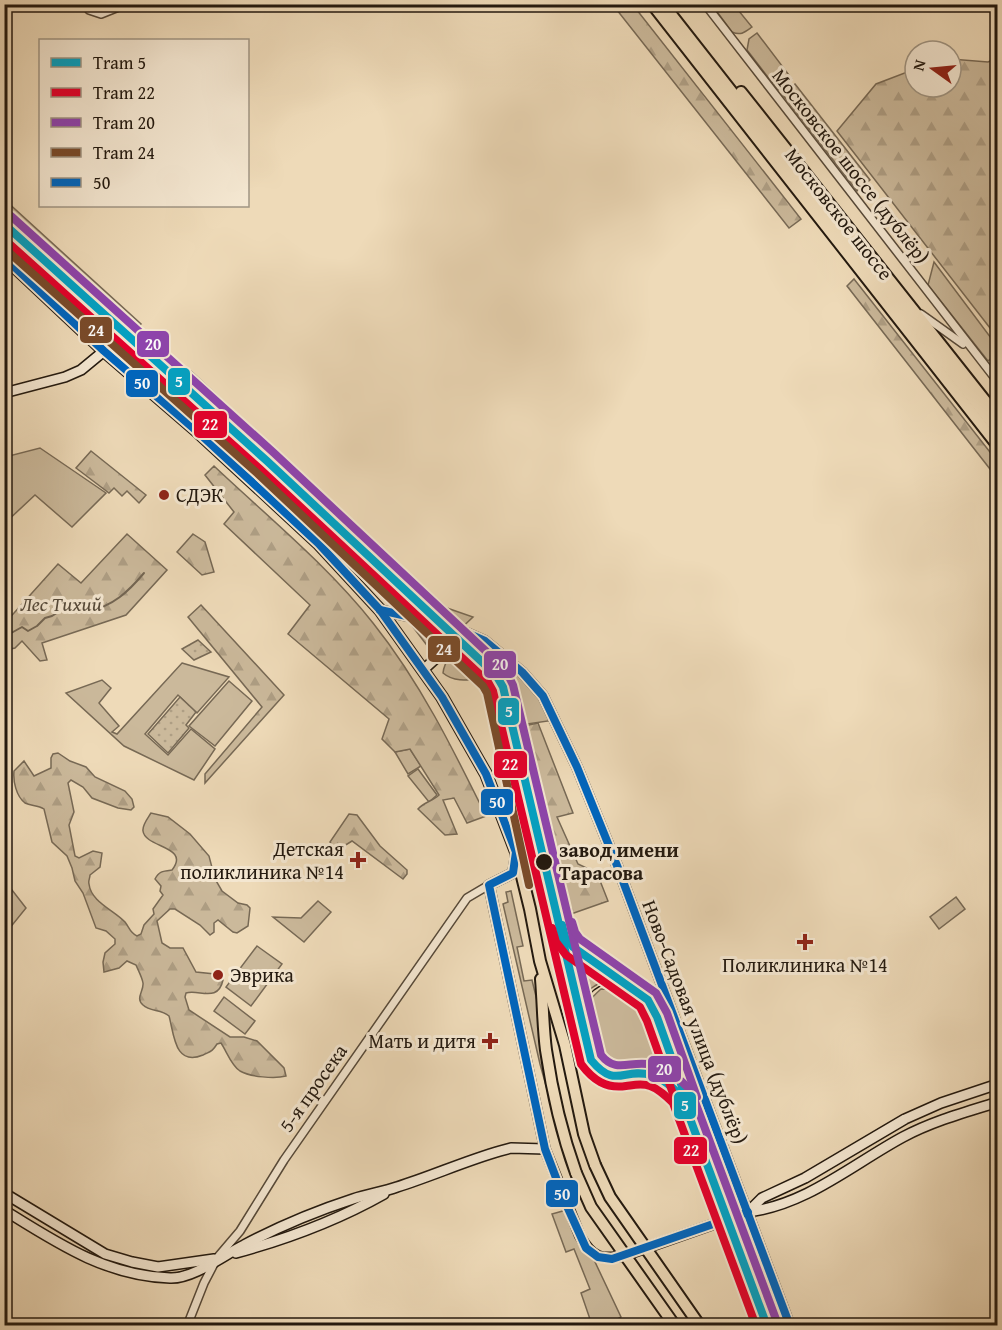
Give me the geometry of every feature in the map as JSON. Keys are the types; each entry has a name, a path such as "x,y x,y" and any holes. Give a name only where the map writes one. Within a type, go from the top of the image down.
{"main road":[{"name":"Московское шоссе","path":"652,4 998,446"},
{"name":"Московское шоссе","path":"663,4 998,431"},
{"name":"Московское шоссе","path":"672,4 998,417"},
{"path":"4,257 104,351 199,433 318,543 380,610 442,697 486,774 516,852 540,961 565,1045 588,1150 609,1197 700,1326"},
{"path":"4,393 65,377 81,369 104,351"},
{"name":"Ново-Садовая улица (дублёр)","path":"380,610 451,626 485,641 522,672 543,696 577,767 618,868 790,1326"},
{"path":"423,670 465,632"},
{"path":"516,852 513,873 489,885 545,1149 580,1236 586,1248 598,1257 612,1259 748,1212 767,1210 841,1175 919,1130 998,1102"},
{"path":"540,961 546,1048 551,1080 570,1156 591,1207 675,1326"},
{"path":"748,1212 765,1196 805,1178 905,1119 941,1103 998,1084"},
{"path":"4,1193 105,1254 158,1267 217,1258 266,1245 357,1209 396,1188 500,1151 512,1148 545,1149"},
{"path":"4,1210 98,1263 134,1274 180,1277 199,1271 217,1258"}],"street":[{"path":"85,4 89,10 101,14 126,4"},
{"name":"Московское шоссе (дублёр)","path":"705,4 998,382"},
{"name":"Московское шоссе (дублёр)","path":"886,290 970,348"},
{"name":"5-я просека","path":"187,1326 204,1282 217,1258 240,1231 284,1160 467,898 489,885"}],"green space":[{"path":"613,5 633,5 801,219 789,228"},
{"path":"712,5 734,5 752,27 745,32 732,32"},
{"path":"757,33 792,79 778,90 747,50 749,39"},
{"path":"997,58 997,337 837,131 876,84 903,74 903,99 963,99 963,60 988,62"},
{"path":"795,84 870,180 857,191 782,94"},
{"path":"4,200 141,324 126,335 59,274 23,255 5,237"},
{"path":"882,200 904,227 898,231 877,204"},
{"path":"934,262 997,346 997,353 988,361 928,285"},
{"path":"854,279 997,461 997,478 847,286"},
{"path":"145,347 179,382 191,371 447,608 473,617 439,649 429,648 394,602 361,565 139,360 138,352"},
{"path":"40,448 106,493 72,527 35,495 5,523 5,457"},
{"path":"91,451 146,495 139,503 127,491 122,496 114,488 109,493 76,468"},
{"path":"214,466 317,561 373,623 421,692 486,816 467,823 454,798 443,800 457,834 445,835 418,809 439,795 410,749 395,752 382,739 389,719 288,634 310,605 224,524 234,512 205,475"},
{"name":"Лес Тихий","path":"127,534 167,570 126,615 42,643 47,660 40,661 22,641 15,648 5,650 5,623 58,564 81,583"},
{"path":"193,534 205,542 214,572 202,575 177,552"},
{"path":"201,605 284,695 205,783 205,774 262,707 188,617"},
{"path":"472,635 543,696 555,720 507,727 488,678 459,680 443,673 450,656"},
{"path":"198,640 211,652 194,660 182,649"},
{"path":"182,663 229,677 197,713 178,695 145,734 168,755 191,729 215,749 194,780 124,746 66,693 102,680 111,688 99,703 119,726 112,732 117,734"},
{"path":"229,681 252,701 215,746 189,726"},
{"path":"180,697 196,712 186,725 189,728 168,753 148,734"},
{"path":"538,723 573,813 557,817 578,864 597,873 608,901 571,914 552,857 519,727"},
{"path":"410,749 421,766 408,774 395,752"},
{"path":"58,753 86,767 95,777 125,791 132,799 134,807 131,810 118,808 92,798 83,787 71,780 68,783 74,812 69,825 75,856 79,858 93,851 102,853 100,867 90,875 91,890 98,901 125,922 133,933 137,936 141,934 144,925 154,914 153,909 163,895 160,891 161,886 155,879 158,874 172,870 176,862 176,856 172,852 146,837 143,826 151,813 168,817 190,834 209,856 215,879 222,891 238,903 250,908 248,926 237,933 218,920 214,923 214,932 210,935 200,925 175,909 170,909 157,921 162,943 170,948 183,948 196,972 215,974 223,980 221,987 213,993 186,993 189,1010 230,1037 244,1037 257,1041 284,1068 286,1076 263,1077 240,1071 221,1043 203,1055 186,1056 174,1039 169,1016 149,1009 141,1002 143,983 136,965 127,961 119,968 104,972 105,953 115,944 115,939 106,931 96,928 83,893 75,881 67,856 52,842 44,809 25,803 19,796 15,784 14,771 24,761 34,776 51,768 51,758 53,754"},
{"path":"418,769 437,795 429,802 408,776"},
{"path":"349,814 357,815 380,846 407,870 403,879 352,841 336,851 330,842"},
{"path":"5,881 26,908 5,934"},
{"path":"511,891 523,946 517,947 524,981 532,980 563,1108 556,1112 540,1064 503,904 508,902 506,892"},
{"path":"956,897 965,909 939,929 930,917"},
{"path":"318,901 331,912 304,942 273,917 301,918"},
{"path":"566,943 572,951 615,980 593,987 585,994 579,1005"},
{"path":"257,946 282,964 251,1006 226,987"},
{"path":"601,989 629,992 639,997 650,1008 658,1025 659,1044 653,1061 647,1068 615,1074 601,1068 596,1062 581,1020 591,999"},
{"path":"224,997 255,1021 245,1034 214,1011"},
{"path":"570,1209 621,1317 607,1325 592,1325 581,1293 590,1289 574,1249 566,1252 552,1214"}],"waterway":[{"path":"4,637 22,627 28,631 45,618 71,604 79,605 89,611 105,606 126,592 144,573"}],"tram line":[{"name":"20","path":"11,216 274,453 505,669 513,685 601,1055 613,1064 645,1064 659,1067 674,1075 691,1091 777,1322"},
{"name":"5","path":"4,224 267,461 496,675 503,687 591,1060 607,1074 614,1076 641,1073 660,1078 682,1097 767,1326"},
{"name":"22","path":"4,239 260,469 488,682 493,691 581,1064 590,1075 606,1085 619,1087 647,1085 659,1091 673,1103 756,1326"},
{"name":"24","path":"4,248 257,473 483,686 487,693 529,885"},
{"name":"20","path":"572,922 580,939 656,993 667,1013 697,1097"},
{"name":"5","path":"562,925 565,937 573,947 648,1000 657,1017 687,1101"},
{"name":"22","path":"552,928 556,942 566,955 640,1007 677,1105"},
{"path":"580,1017 586,1000 599,987 614,984 636,990"},
{"path":"635,1074 643,1071 656,1059 662,1033"}],"transit line":[{"name":"50","path":"4,257 104,351 199,433 318,543 380,610 442,697 486,774 516,852 513,873 489,885 545,1149 586,1248 598,1257 612,1259 748,1212"},
{"name":"50","path":"380,610 451,626 485,641 522,672 543,696 577,767 618,868 790,1326"}],"place":[{"name":"СДЭК","path":"164,495"},
{"name":"Детская поликлиника №14","path":"358,860"},
{"name":"завод имени Тарасова","path":"544,862"},
{"name":"Поликлиника №14","path":"805,942"},
{"name":"Эврика","path":"218,975"},
{"name":"Мать и дитя","path":"490,1041"}]}
